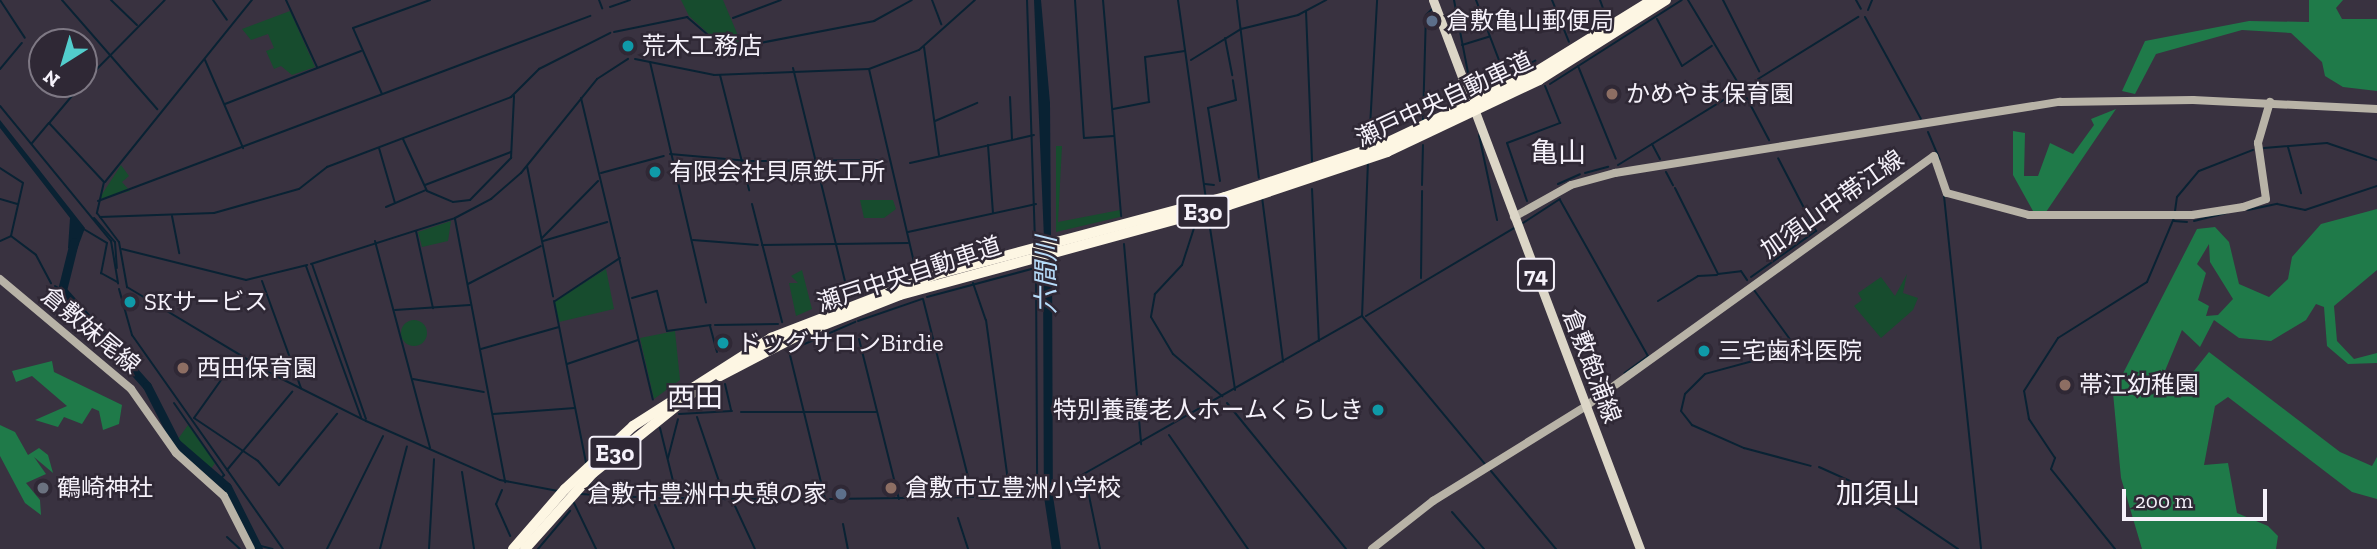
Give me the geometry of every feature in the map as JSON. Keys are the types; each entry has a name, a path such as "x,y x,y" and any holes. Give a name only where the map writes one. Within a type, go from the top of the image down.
{"highway":[{"name":"瀬戸中央自動車道","path":"513,549 565,489 633,426 771,338 934,275 1225,197 1384,144 1534,73 1652,0"},
{"name":"瀬戸中央自動車道","path":"525,549 593,473 663,414 793,337 924,287 1241,202 1387,152 1539,80 1666,0"}],"main road":[{"name":"倉敷飽浦線","path":"1433,0 1640,549"},
{"name":"加須山中帯江線","path":"1372,549 1433,501 1586,406 1934,156 1947,193 2029,215 2192,215 2262,203 2258,144 2270,102"},
{"name":"加須山中帯江線","path":"1514,217 1571,186 1615,173 2060,103 2270,102 2377,109"},
{"name":"倉敷妹尾線","path":"0,279 131,388 176,453 224,496 251,549"}],"green space":[{"path":"681,0 723,0 742,45 720,44 689,16"},
{"path":"2309,0 2343,0 2336,8 2342,19 2377,19 2377,91 2343,87 2325,76 2322,62 2291,33 2242,30 2156,54 2135,94 2122,91 2145,41 2249,21 2309,22"},
{"path":"290,11 315,67 292,75 281,66 274,69 266,51 274,48 268,34 251,40 242,29"},
{"path":"2116,109 2046,212 2033,211 2013,175 2013,131 2025,133 2024,176 2038,176 2050,143 2073,154 2094,125 2091,119"},
{"path":"1056,146 1062,146 1058,222 1120,210 1120,217 1056,232"},
{"path":"121,165 129,176 122,182 130,191 99,199"},
{"path":"860,200 893,200 896,209 884,218 864,218"},
{"path":"2377,209 2377,270 2334,306 2337,341 2354,359 2377,353 2377,363 2348,364 2327,346 2324,307 2316,304 2306,320 2271,341 2239,338 2214,320 2200,347 2182,330 2162,378 2170,381 2193,372 2209,352 2340,452 2372,466 2377,457 2377,499 2352,492 2228,397 2215,406 2204,465 2228,463 2237,513 2268,526 2278,536 2276,549 2142,549 2121,478 2113,393 2197,229 2215,227 2229,242 2239,284 2269,297 2288,279 2292,257 2321,224","holes":["2209,244 2210,262 2233,299 2218,315 2206,316 2209,306 2198,300 2206,273 2197,264"]},
{"path":"451,221 448,241 422,247 418,232"},
{"path":"606,269 614,309 559,322 554,302"},
{"path":"802,270 812,309 796,316 789,283 798,283 791,276"},
{"path":"1907,274 1903,293 1918,298 1913,310 1881,338 1854,306 1862,300 1858,293 1881,277 1895,296"},
{"path":"414,320 423,324 427,333 423,342 414,346 405,342 401,333 405,324"},
{"path":"675,331 680,380 654,399 640,338"},
{"path":"52,361 54,372 122,405 119,424 103,430 99,411 92,408 82,424 64,417 58,427 35,420 67,406 32,376 16,382 12,371"},
{"path":"0,425 15,432 28,455 39,448 48,455 53,473 34,457 46,474 26,483 40,500 41,515 25,503 0,456"},
{"path":"188,425 215,463 211,469 178,439"}],"water":[{"path":"1034,0 1041,0 1050,103 1051,237 1044,239"},
{"path":"0,120 85,228 76,252 68,248 70,218 0,128"}],"waterway":[{"path":"0,0 25,38"},
{"path":"62,0 157,109"},
{"path":"111,0 137,25"},
{"path":"98,68 165,0"},
{"path":"213,0 227,20"},
{"path":"105,182 252,0"},
{"path":"286,0 317,67"},
{"path":"382,94 353,28 430,0"},
{"path":"599,0 602,8"},
{"path":"610,7 630,0"},
{"path":"733,18 781,0"},
{"path":"614,32 687,17 721,46 734,48 874,21 912,0"},
{"path":"932,0 941,24"},
{"path":"635,59 714,75 869,69 919,50 975,0"},
{"path":"1027,0 1035,238"},
{"path":"1075,0 1084,138 1114,136"},
{"path":"1103,0 1121,216"},
{"path":"1178,0 1206,199"},
{"path":"1237,0 1259,178"},
{"path":"1191,60 1241,29 1298,15 1326,0"},
{"path":"1369,145 1377,0"},
{"path":"1454,0 1471,88"},
{"path":"1476,0 1505,76 1535,61"},
{"path":"1552,0 1569,42"},
{"path":"1600,0 1607,19"},
{"path":"1550,84 1682,0"},
{"path":"1688,0 1738,83"},
{"path":"1723,0 1759,71"},
{"path":"1856,0 1861,9"},
{"path":"1868,10 1872,0"},
{"path":"1423,120 1426,15 1432,9"},
{"path":"1306,11 1312,161"},
{"path":"98,201 590,16"},
{"path":"1758,79 1858,17"},
{"path":"1865,17 1921,119"},
{"path":"1657,19 1682,66 1712,46"},
{"path":"100,217 214,213 299,189 327,167 511,97 539,69 610,33"},
{"path":"1462,45 1489,37"},
{"path":"1225,38 1232,75"},
{"path":"0,69 22,43"},
{"path":"924,47 939,155"},
{"path":"225,104 361,51"},
{"path":"1113,109 1149,102 1145,57 1185,51"},
{"path":"311,264 455,218 491,199 521,173 597,79 628,59"},
{"path":"205,60 243,148"},
{"path":"650,62 706,303"},
{"path":"1578,66 1616,159"},
{"path":"793,68 848,294"},
{"path":"869,69 916,271"},
{"path":"720,75 749,190"},
{"path":"1220,181 1208,108 1236,100 1233,80"},
{"path":"1527,201 1507,143 1560,123 1545,86"},
{"path":"1618,165 1741,89"},
{"path":"1742,89 1769,140"},
{"path":"403,139 427,191 453,202 470,200 511,158 514,96"},
{"path":"1010,97 1012,139"},
{"path":"50,122 70,98"},
{"path":"581,98 653,400"},
{"path":"935,121 977,103"},
{"path":"0,106 111,241 118,283"},
{"path":"32,143 49,123 104,182 97,213 119,242 127,287 270,373 366,421 500,480 558,491"},
{"path":"1928,132 1940,160"},
{"path":"910,163 1034,135"},
{"path":"1479,135 1497,220"},
{"path":"2264,148 2327,143 2377,160"},
{"path":"1652,144 1660,159"},
{"path":"988,145 993,213"},
{"path":"1422,185 1423,145"},
{"path":"2288,147 2301,193"},
{"path":"379,148 395,203"},
{"path":"2175,211 2177,197 2199,171 2253,150"},
{"path":"425,185 511,152"},
{"path":"670,154 749,161 882,160"},
{"path":"601,173 664,156"},
{"path":"1751,277 1816,231 1778,158"},
{"path":"1368,161 1362,316 1485,464"},
{"path":"527,166 553,296"},
{"path":"1585,173 1608,167"},
{"path":"0,168 23,183 11,236"},
{"path":"1666,172 1673,185"},
{"path":"1558,184 1580,174"},
{"path":"542,238 598,181"},
{"path":"1205,184 1214,185"},
{"path":"2248,210 2277,204 2305,210 2377,186"},
{"path":"1675,188 1718,274 1741,271 1747,280"},
{"path":"1312,189 1319,341"},
{"path":"386,207 426,190"},
{"path":"1421,278 1422,191"},
{"path":"1944,196 1981,549"},
{"path":"1262,197 1283,362"},
{"path":"0,199 17,204"},
{"path":"1523,223 1560,199"},
{"path":"1560,200 1648,356 1625,373"},
{"path":"752,204 782,322"},
{"path":"908,232 1036,204"},
{"path":"2194,221 2227,213"},
{"path":"1208,215 1235,390"},
{"path":"172,216 179,253"},
{"path":"94,218 115,242 117,268"},
{"path":"2115,549 2051,469 2055,458 2029,419 2024,391 2058,338 2147,282 2174,218"},
{"path":"455,219 505,482"},
{"path":"2174,221 2187,222"},
{"path":"543,241 607,222"},
{"path":"1195,225 1182,265 1155,294 1151,317 1173,354 1222,396"},
{"path":"82,228 107,243 101,273 117,282"},
{"path":"1366,316 1514,228"},
{"path":"416,231 433,308"},
{"path":"0,241 11,236 36,255 51,283"},
{"path":"693,240 758,245"},
{"path":"375,241 430,448"},
{"path":"74,242 62,290 147,386 176,443 227,487 258,549"},
{"path":"762,245 908,243"},
{"path":"1124,244 1141,444"},
{"path":"468,284 541,246"},
{"path":"122,249 246,280 307,265"},
{"name":"六間川","path":"1047,251 1048,496 1056,549"},
{"path":"555,301 620,258"},
{"path":"920,270 964,258"},
{"path":"312,264 366,419"},
{"path":"306,266 361,417"},
{"path":"1036,267 1037,495"},
{"path":"927,297 1035,268"},
{"path":"1658,301 1698,276 1717,275"},
{"path":"262,281 301,388"},
{"path":"973,283 986,320 1010,496"},
{"path":"55,286 62,290"},
{"path":"119,289 132,335 283,549"},
{"path":"1754,290 1797,349 1705,374 1685,394 1681,411 1692,425 1744,448 1811,466"},
{"path":"632,298 657,291 667,331 711,325"},
{"path":"858,321 922,299"},
{"path":"923,299 973,497"},
{"path":"554,301 586,463"},
{"path":"395,310 470,305"},
{"path":"1059,488 1362,316"},
{"path":"793,349 855,322"},
{"path":"715,325 778,324"},
{"path":"710,326 717,352"},
{"path":"481,349 559,327"},
{"path":"859,339 899,499"},
{"path":"567,364 638,340"},
{"path":"789,351 825,499"},
{"path":"236,359 194,418 258,461 279,485 337,414"},
{"path":"413,379 484,392"},
{"path":"725,384 731,410"},
{"path":"227,470 292,392"},
{"path":"174,403 224,475 219,481"},
{"path":"1227,403 1346,549"},
{"path":"493,414 575,408"},
{"path":"679,414 732,411"},
{"path":"741,412 876,412"},
{"path":"697,417 725,499"},
{"path":"668,458 678,419"},
{"path":"660,428 677,497"},
{"path":"1169,435 1248,549"},
{"path":"327,549 383,436"},
{"path":"380,549 407,446"},
{"path":"429,549 434,459"},
{"path":"1819,467 1868,489"},
{"path":"1491,471 1556,549"},
{"path":"462,472 474,549"},
{"path":"589,482 590,494"},
{"path":"1087,486 1100,549"},
{"path":"502,490 496,504 510,536"},
{"path":"1875,493 1958,549"},
{"path":"580,494 672,499"},
{"path":"981,499 1039,495"},
{"name":"六間川","path":"1043,495 1048,495"},
{"path":"830,499 973,497"},
{"path":"676,498 758,499"},
{"path":"769,499 824,499"},
{"path":"574,503 596,549"},
{"path":"655,505 674,549"},
{"path":"735,506 755,549"},
{"path":"538,549 570,511"},
{"path":"1452,512 1484,549"},
{"path":"958,518 968,549"},
{"path":"843,524 848,549"},
{"path":"227,537 240,549"},
{"path":"257,545 273,549"}],"place":[{"name":"倉敷亀山郵便局","path":"1432,21"},
{"name":"荒木工務店","path":"628,46"},
{"name":"かめやま保育園","path":"1612,94"},
{"name":"有限会社貝原鉄工所","path":"655,172"},
{"name":"SKサービス","path":"130,302"},
{"name":"ドッグサロンBirdie","path":"723,343"},
{"name":"三宅歯科医院","path":"1704,351"},
{"name":"西田保育園","path":"183,368"},
{"name":"帯江幼稚園","path":"2065,385"},
{"name":"特別養護老人ホームくらしき","path":"1378,410"},
{"name":"鶴崎神社","path":"43,488"},
{"name":"倉敷市立豊洲小学校","path":"891,488"},
{"name":"倉敷市豊洲中央憩の家","path":"841,494"}],"district":[{"name":"亀山","path":"1558,153"},
{"name":"西田","path":"695,398"},
{"name":"加須山","path":"1878,494"}]}
